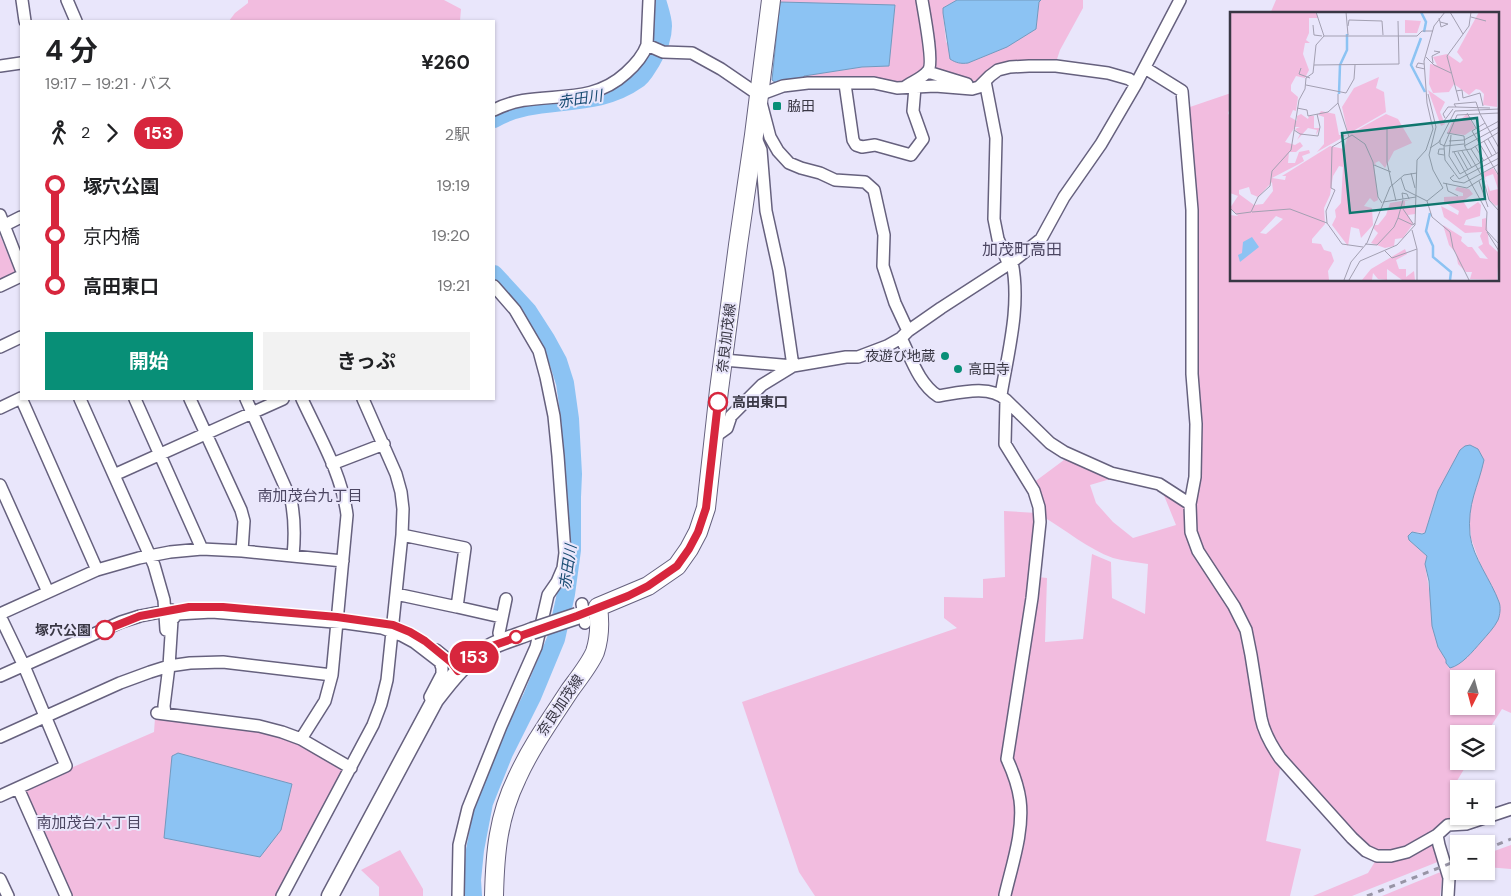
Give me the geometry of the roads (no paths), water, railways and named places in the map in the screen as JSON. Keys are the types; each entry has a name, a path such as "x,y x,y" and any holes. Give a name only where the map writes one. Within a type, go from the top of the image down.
{"main road":[{"name":"奈良加茂線","path":"494,896 497,843 506,804 516,778 537,740 594,654 600,624 585,612 648,586 677,566 698,532 706,508 713,438 771,0"}],"street":[{"path":"22,0 25,20"},
{"path":"67,0 76,20"},
{"path":"495,110 511,102 522,100 577,96 603,88 620,79 635,65 647,45 649,0"},
{"path":"910,87 928,72 931,64 922,0"},
{"path":"724,360 793,366 846,357 858,357 887,346 1011,264 1041,240 1064,197 1101,144 1136,84 1180,0"},
{"path":"647,45 663,52 692,52 759,95 770,137 789,163 835,180 865,182 874,190 884,235 883,266 904,334 923,381 930,390 938,396 979,390 1004,397 1050,443 1064,452 1111,473 1159,484 1190,504"},
{"path":"0,66 20,62"},
{"path":"759,95 783,86 799,84 874,83 898,88 936,86 972,89 982,84 998,70 1010,67 1056,66 1108,73 1129,79 1136,84"},
{"path":"1145,68 1182,91 1187,138 1192,210 1192,374 1196,424 1194,477 1190,504 1191,532 1195,546 1234,606 1246,630 1263,728 1270,743 1280,758 1352,838 1371,854 1381,856 1398,854 1415,848 1437,835 1448,825 1466,824 1511,809"},
{"path":"928,72 982,84"},
{"path":"845,84 853,140 856,145 862,147 875,145 911,155 923,139 913,111 910,87"},
{"path":"982,84 996,138 994,218 998,240 1014,272 1016,307 1004,397 1005,444 1034,490 1039,507 1040,522 1032,598 1006,759 1019,790 1021,810 1015,850 1005,895"},
{"path":"754,135 761,150 766,211 779,270 793,366"},
{"path":"20,217 2,220 20,267"},
{"path":"0,286 20,276"},
{"path":"458,896 459,845 468,808 500,726 536,647 548,595 560,575 565,552 554,416 546,377 539,351 515,310 495,287"},
{"path":"0,347 20,338"},
{"path":"713,438 727,428 731,416 762,385 793,366"},
{"path":"0,408 20,398"},
{"path":"22,400 96,570"},
{"path":"80,400 150,556 166,610 166,667"},
{"path":"135,400 202,549"},
{"path":"190,400 241,510 244,520 242,551"},
{"path":"246,400 291,500 295,532 293,556"},
{"path":"114,475 281,400"},
{"path":"301,739 325,701 332,675 347,515 342,492 332,464 302,400"},
{"path":"282,896 374,726 387,680 403,509 396,474 363,400"},
{"path":"332,464 384,444"},
{"path":"0,484 48,592"},
{"path":"402,535 465,548 457,607"},
{"path":"0,796 66,766 24,666 0,615 96,570 150,556 202,549 343,561"},
{"path":"396,594 501,617"},
{"path":"502,642 499,633 506,599"},
{"path":"0,676 121,622 166,610 189,607 223,607 337,620 410,632 425,641 452,663 458,671"},
{"path":"337,620 217,612 177,614 172,620 166,667 157,713 259,726 282,732 301,739 351,768"},
{"path":"330,896 435,700 458,671 482,652 502,642 585,612"},
{"path":"321,896 329,885 442,674 440,662 393,628"},
{"path":"0,737 120,683 166,667 190,663 223,662 332,675"},
{"path":"18,788 66,896"},
{"path":"1437,835 1449,878 1448,896"},
{"path":"0,879 8,896"}],"water":[{"path":"957,0 1041,0 1039,2 1036,29 1007,47 968,63 956,62 950,59 943,8"},
{"path":"780,2 895,5 889,66 862,67 804,76 803,81 776,83 772,80"},
{"path":"1470,445 1478,449 1484,460 1470,514 1470,535 1478,561 1496,594 1500,611 1495,626 1488,634 1467,657 1459,664 1450,668 1438,647 1432,626 1429,581 1425,564 1427,556 1409,540 1408,536 1412,532 1425,533 1438,491 1460,450"},
{"path":"178,753 292,784 281,830 260,857 164,838 172,756"}],"waterway":[{"name":"赤田川","path":"495,119 511,111 529,106 584,100 602,96 620,90 639,79 653,58 662,36 663,23 657,0"},
{"name":"赤田川","path":"473,896 472,880 475,850 484,803 504,753 532,697 556,639 566,594 572,550 573,474 570,419 565,383 558,361 528,311 495,275"}],"railway":[{"path":"1495,845 1511,839"},
{"path":"1367,896 1450,864"}],"place":[{"name":"脇田","path":"777,106"},
{"name":"夜遊び地蔵","path":"945,356"},
{"name":"高田寺","path":"958,369"},
{"name":"高田東口","path":"718,402"},
{"name":"塚穴公園","path":"105,630"}],"district":[{"name":"加茂町高田","path":"1022,249"},
{"name":"南加茂台九丁目","path":"310,496"},
{"name":"南加茂台六丁目","path":"89,823"}]}
